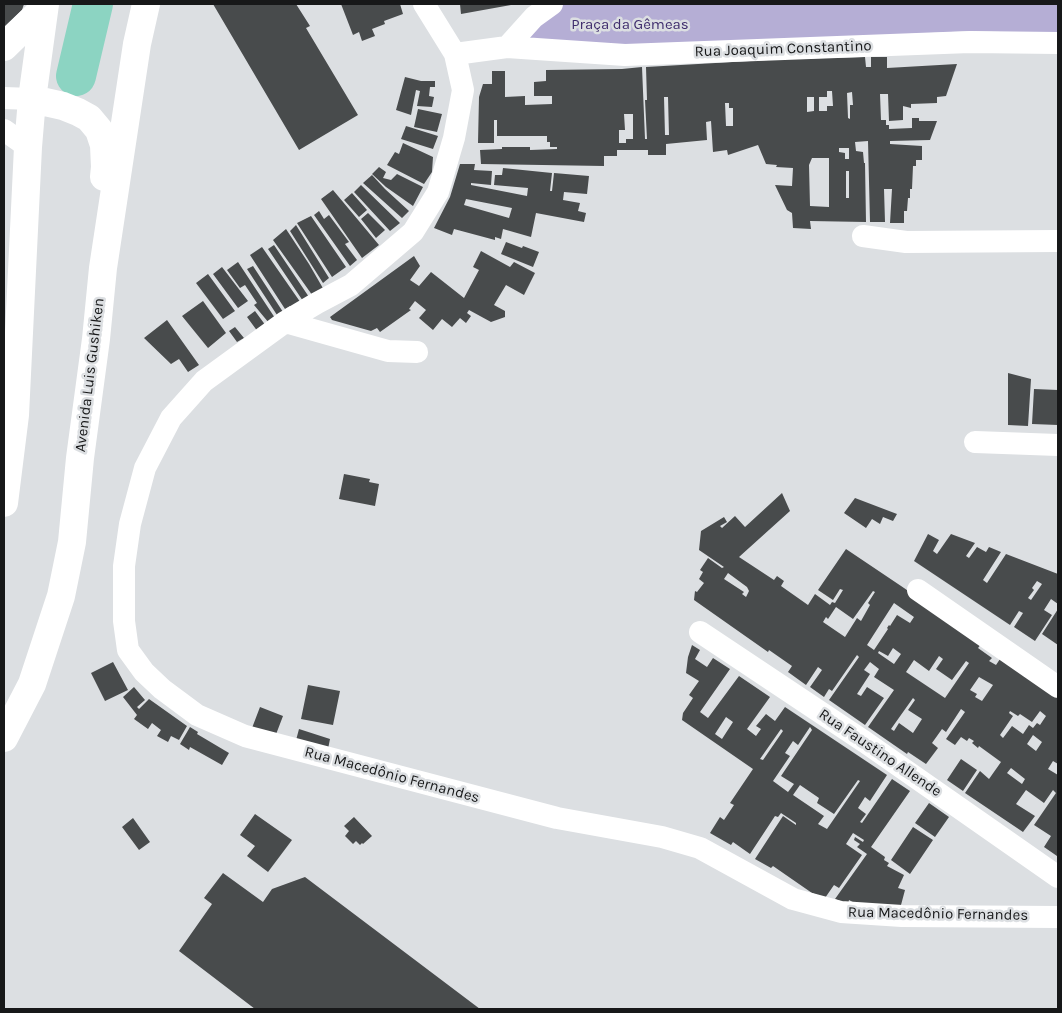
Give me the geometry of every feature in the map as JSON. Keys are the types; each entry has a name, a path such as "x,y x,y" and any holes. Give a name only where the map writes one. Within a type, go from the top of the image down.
{"main road":[{"name":"Avenida Luis Gushiken","path":"4,738 32,684 61,596 72,542 103,268 137,44 146,4"},
{"path":"4,47 45,6"},
{"path":"4,503 15,415 28,147 32,99 45,6"},
{"path":"32,99 63,106 78,112 89,118 99,130 104,145 105,167 100,241 103,268"}],"street":[{"path":"424,4 455,54"},
{"path":"507,47 534,17 552,4"},
{"name":"Rua Joaquim Constantino","path":"455,54 507,47 625,55 970,42 1058,43"},
{"name":"Rua Macedônio Fernandes","path":"455,54 462,90 454,138 438,192 413,232 351,285 285,322 204,382 171,418 145,468 130,524 124,566 124,621 128,650 144,672 162,689 197,715 245,736 557,818 662,837 700,848 793,899 841,912 902,916 1058,917"},
{"path":"4,98 32,99"},
{"path":"4,130 28,147"},
{"path":"863,236 906,242 1058,241"},
{"path":"285,322 388,351 416,352"},
{"path":"975,442 1058,445"},
{"path":"918,590 1058,687"},
{"name":"Rua Faustino Allende","path":"700,632 865,742 1058,877"}],"green space":[{"name":"Praça da Gêmeas","path":"563,4 1058,4 1058,34 972,31 635,47 525,40 537,22"}],"building":[{"path":"4,4 24,4 22,10 4,27"},
{"path":"213,4 296,4 310,26 306,28 358,115 299,150"},
{"path":"341,4 400,4 403,14 384,21 385,24 372,29 375,36 362,41 359,32 353,35"},
{"path":"460,4 511,4 511,5 461,14"},
{"path":"865,57 866,67 871,67 871,57 887,57 887,68 957,64 946,96 937,97 937,103 911,104 911,108 903,106 903,120 889,121 888,94 880,94 881,120 886,120 886,125 889,125 889,129 912,128 912,118 919,118 919,121 937,121 930,140 890,141 890,144 922,146 922,160 916,160 916,166 913,166 912,189 910,189 907,211 904,211 904,223 890,223 892,189 884,189 885,222 870,222 868,141 855,142 856,151 863,152 865,163 866,222 810,221 811,229 793,228 792,213 787,210 775,185 792,186 793,168 776,167 777,165 766,164 758,145 728,155 727,150 713,152 711,121 706,122 707,140 666,144 666,155 648,155 648,150 617,150 617,156 604,156 604,166 481,164 480,150 502,149 502,147 530,147 530,150 557,149 557,147 550,147 550,142 547,142 547,136 497,136 497,120 494,120 494,143 478,143 479,97 483,84 492,84 492,71 505,71 505,97 525,96 525,105 552,104 552,96 534,96 534,82 546,81 546,70 642,67 645,139 647,139 646,67 785,59","holes":["827,91 832,91 833,106 827,106 827,111 819,111 819,97 827,97","852,92 853,105 850,105 850,119 848,118 847,93","664,97 668,97 669,135 665,135","807,97 814,97 814,111 807,112","725,103 729,103 729,108 733,108 733,126 726,126","624,114 633,114 633,139 626,139 626,143 619,143 619,130 625,130","839,148 849,148 849,159 845,159 845,153 839,152","812,158 829,158 829,207 810,206 809,165","846,171 849,171 849,198 846,198"]},
{"path":"405,77 421,81 435,81 435,87 430,87 429,96 434,97 432,107 417,106 420,91 416,90 411,115 396,110"},
{"path":"418,109 442,114 437,132 414,127"},
{"path":"406,126 438,136 433,149 401,139"},
{"path":"403,143 433,157 432,172 424,184 387,165 395,152 399,154"},
{"path":"460,164 475,164 474,170 492,171 491,185 471,183 471,185 527,196 528,188 494,185 495,175 502,175 503,168 552,173 550,191 552,191 554,173 589,176 587,194 564,192 563,200 580,203 578,211 586,213 584,222 536,213 531,237 503,229 501,239 495,237 495,240 454,229 452,235 434,228 450,197","holes":["466,199 512,208 509,218 464,205"]},
{"path":"379,167 386,172 383,178 391,180 397,174 423,187 413,206 386,187 372,174"},
{"path":"372,175 409,211 402,218 363,183"},
{"path":"361,185 400,223 390,231 354,192"},
{"path":"333,190 379,245 362,258 321,199"},
{"path":"352,193 367,210 359,217 344,200"},
{"path":"319,211 324,219 329,215 349,242 345,244 357,260 350,266 314,215"},
{"path":"368,213 385,230 376,238 361,219"},
{"path":"311,216 346,267 332,277 297,223"},
{"path":"296,225 329,278 323,283 290,231"},
{"path":"286,229 324,290 315,299 273,240"},
{"path":"506,242 539,252 533,267 501,254"},
{"path":"274,245 311,300 305,304 268,249"},
{"path":"262,247 303,306 294,312 290,306 285,309 250,255"},
{"path":"481,251 510,267 514,262 535,273 524,295 506,285 494,305 505,311 505,317 491,322 469,310 467,313 471,316 466,323 460,318 452,327 442,319 433,330 419,318 426,310 415,301 409,309 411,310 380,332 377,328 371,331 332,320 330,317 414,256 420,266 410,280 419,286 431,272 464,298 479,270 473,267"},
{"path":"238,262 275,318 269,323 254,305 257,303 245,285 240,288 227,270"},
{"path":"253,266 283,312 277,315 247,269"},
{"path":"222,267 248,301 238,308 213,274"},
{"path":"208,274 235,311 223,319 196,283"},
{"path":"203,301 226,333 208,348 182,316"},
{"path":"255,311 266,326 258,332 247,317"},
{"path":"167,320 199,365 188,372 179,359 171,364 144,338"},
{"path":"235,327 244,338 237,342 229,331"},
{"path":"1008,373 1031,379 1028,426 1008,425"},
{"path":"1034,389 1058,390 1058,425 1032,424"},
{"path":"344,474 370,479 369,482 379,484 375,506 339,499"},
{"path":"782,493 790,511 739,557 774,580 777,576 784,581 781,586 808,605 815,594 830,605 832,602 835,603 843,590 840,589 833,600 818,590 846,549 982,643 978,648 992,658 989,661 996,665 1002,656 1058,694 1058,764 1053,761 1048,769 1058,775 1057,856 1044,847 1051,836 1034,825 1056,793 1053,790 1044,803 1026,790 1016,804 1035,816 1023,832 965,793 980,771 989,779 1001,762 979,746 978,748 972,743 974,741 969,738 967,741 961,737 955,745 946,739 965,712 961,709 946,732 942,729 932,743 938,748 926,764 908,752 907,754 868,727 894,690 874,677 879,669 870,662 864,670 870,674 857,694 861,696 867,687 884,698 865,725 829,700 859,657 857,655 832,691 829,689 824,697 810,687 822,670 818,667 806,685 788,672 792,666 769,650 768,652 694,600 695,591 697,592 704,583 699,579 703,572 700,570 708,558 722,568 724,567 699,550 701,531 724,517 727,522 720,526 722,528 735,516 745,527","holes":["728,573 747,587 749,591 746,597 742,594 744,592 724,579","873,591 875,592 868,603 870,605 861,621 857,618 845,637 823,622 826,617 828,619 836,607 853,619","894,603 914,617 910,623 897,615 874,650 867,645","893,648 901,654 894,664 878,653 879,651 888,656","939,656 943,659 936,669 952,680 966,661 969,663 945,698 906,672 914,660 929,671","979,677 993,685 982,701 975,697 977,694 970,690","913,698 915,700 908,710 922,719 913,733 899,723 894,731 891,729","1010,711 1018,716 1020,714 1032,722 1040,711 1046,716 1040,725 1037,723 1033,728 1029,725 1023,734 1012,726 1003,738 1000,735 1013,716 1009,713","1033,735 1042,742 1036,751 1027,744","1011,768 1025,779 1022,784 1007,773"]},
{"path":"855,498 897,514 893,521 883,517 880,524 872,519 866,528 844,513"},
{"path":"928,534 939,540 933,551 937,554 951,534 975,543 966,556 969,558 977,547 986,552 989,547 1001,552 983,580 987,583 1006,554 1058,574 1058,604 1051,599 1044,610 1052,615 1035,641 1014,627 1023,613 1019,611 1010,625 914,561","holes":["1037,581 1042,584 1031,600 1028,598 1034,590 1032,588"]},
{"path":"1058,609 1058,645 1042,634"},
{"path":"692,645 700,650 695,659 707,667 713,658 730,669 700,712 708,718 739,676 770,697 747,729 756,736 761,729 756,726 766,714 775,721 785,707 887,775 870,801 865,797 858,808 866,814 860,822 862,823 892,779 910,791 871,847 885,857 884,860 889,863 887,866 904,875 898,888 905,890 901,905 862,907 849,900 848,904 835,899 867,854 857,847 860,844 854,840 855,837 863,842 864,840 853,833 846,844 862,855 839,888 834,885 825,898 812,893 773,866 771,868 755,859 783,816 796,825 796,823 781,813 778,817 775,816 750,854 733,842 731,845 710,833 720,817 724,820 734,805 730,803 753,769 682,720 683,713 693,698 689,695 699,681 686,673","holes":["726,717 733,722 722,739 715,734","810,727 812,730 781,776 794,784 788,792 773,781 790,756 785,753 793,741 798,745","781,729 783,731 763,760 760,759","858,780 860,781 827,829 818,824 824,816 793,795 800,785 819,798 817,803 834,814"]},
{"path":"113,662 128,690 105,701 91,673"},
{"path":"308,685 340,691 333,725 301,719"},
{"path":"134,687 145,700 137,707 139,709 149,699 187,726 179,740 171,736 168,742 157,736 161,730 152,723 148,729 134,719 137,715 123,697"},
{"path":"260,707 283,716 275,737 252,728"},
{"path":"190,727 198,732 197,734 229,753 222,765 190,747 189,750 180,744"},
{"path":"299,729 330,739 327,754 295,744"},
{"path":"961,759 977,770 963,791 947,780"},
{"path":"929,803 949,817 935,837 915,823"},
{"path":"255,814 292,840 268,872 247,856 255,846 240,835"},
{"path":"354,817 372,836 360,845 356,841 353,844 345,836 349,831 344,826"},
{"path":"133,818 150,842 139,850 122,827"},
{"path":"913,827 933,840 910,874 891,860"},
{"path":"223,873 263,902 272,889 305,877 480,1009 255,1009 179,951 212,904 204,898"}],"waterway":[{"path":"76,76 93,4"}]}
